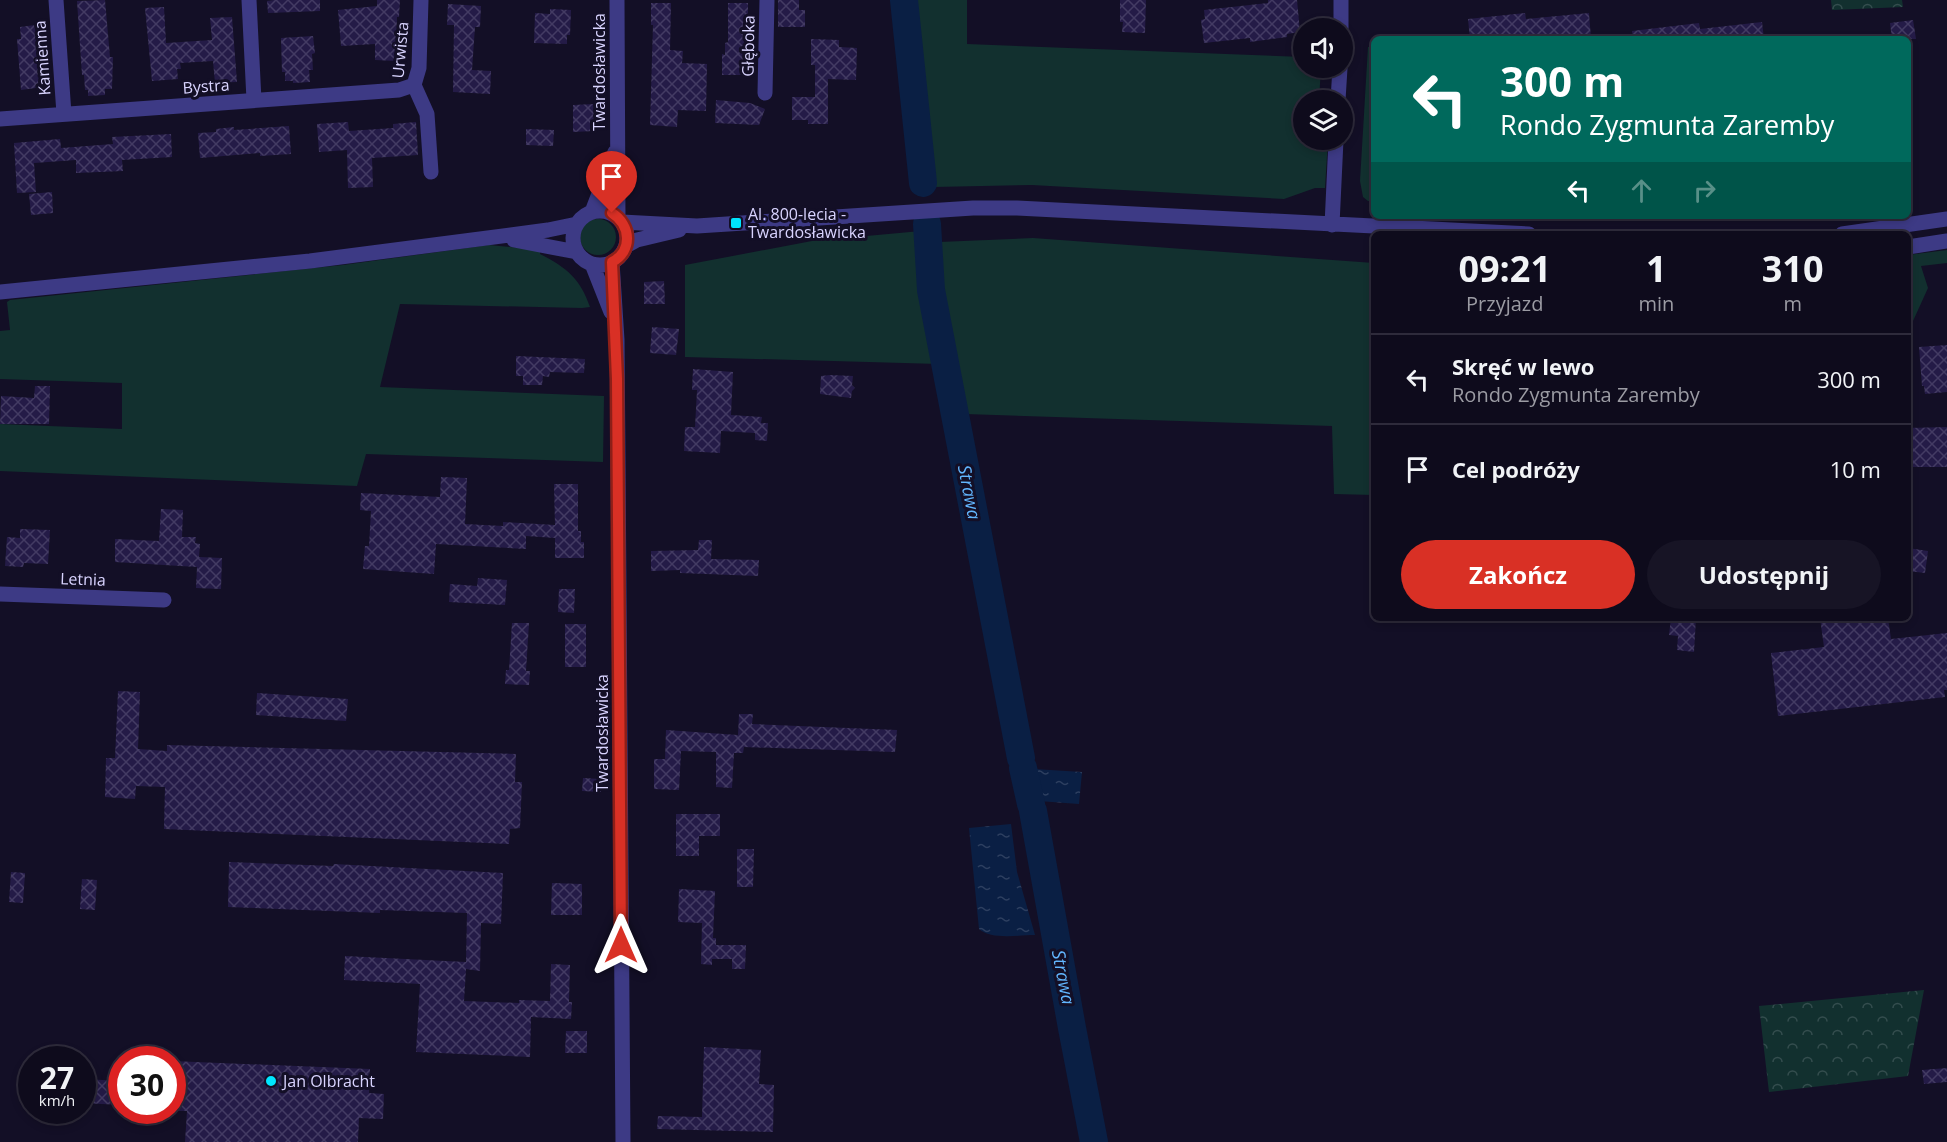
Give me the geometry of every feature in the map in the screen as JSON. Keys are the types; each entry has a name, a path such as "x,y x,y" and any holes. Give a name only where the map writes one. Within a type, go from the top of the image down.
{"street":[{"name":"Kamienna","path":"56,0 64,114"},
{"path":"249,0 254,100"},
{"name":"Urwista","path":"422,0 419,69 414,85 427,114 430,172"},
{"name":"Twardosławicka","path":"617,0 617,144 620,219"},
{"name":"Głęboka","path":"765,93 767,0"},
{"path":"1341,0 1341,18"},
{"name":"Bystra","path":"0,119 399,90 414,85"},
{"name":"Twardosławicka","path":"592,212 617,144"},
{"path":"1332,225 1336,150"},
{"path":"620,219 627,235 626,246 621,256 612,262 599,265 586,261 577,252 573,236 577,224 585,215 606,211 620,219 697,226 973,208 1017,208 1459,231"},
{"path":"1863,231 1947,219"},
{"path":"0,291 310,261 548,230 577,224"},
{"path":"626,246 651,237 697,226"},
{"path":"1436,230 1444,231"},
{"path":"487,237 518,240 577,252"},
{"path":"1911,247 1947,241"},
{"name":"Twardosławicka","path":"612,262 617,340 623,1142"},
{"name":"Twardosławicka","path":"592,264 615,324"},
{"name":"Letnia","path":"0,594 164,600"}],"green space":[{"path":"914,0 967,0 967,44 1293,57 1293,78 1320,78 1320,90 1293,90 1293,150 1327,150 1325,188 1315,188 1284,199 1032,185 933,187 934,177"},
{"path":"1831,0 1902,0 1903,7 1832,10"},
{"path":"1368,47 1371,47 1371,201 1363,197 1360,181"},
{"path":"598,219 611,224 616,237 611,250 598,255 585,250 580,237 585,224"},
{"path":"921,231 923,261 939,364 685,357 685,265 812,241"},
{"path":"1033,238 1371,263 1371,495 1334,494 1332,426 965,414 941,294 939,242"},
{"path":"489,245 540,250 540,254 565,269 577,281 590,307 400,304 380,387 604,396 603,462 366,454 357,486 0,471 0,424 122,429 122,383 0,379 0,331 10,330 7,302 10,300 343,265"},
{"path":"1947,250 1947,263 1921,266 1928,288 1911,325 1911,255"},
{"path":"1924,990 1908,1076 1769,1092 1759,1006"}],"water":[{"path":"1034,769 1082,772 1079,804 1039,801"},
{"path":"1011,824 1017,872 1035,935 998,936 979,929 969,828"}],"building":[{"path":"105,0 110,57 113,57 112,89 105,89 105,95 88,96 88,90 85,90 84,75 82,75 77,1"},
{"path":"320,0 320,11 268,13 267,1"},
{"path":"377,0 400,0 399,17 397,17 396,61 375,60 375,44 341,46 338,10 377,6"},
{"path":"778,0 799,0 799,10 805,10 805,27 778,27"},
{"path":"1120,0 1146,0 1145,33 1122,32"},
{"path":"1268,0 1297,0 1299,18 1293,18 1293,33 1287,34 1287,37 1250,42 1250,38 1204,43 1201,20 1205,19 1204,10 1268,3"},
{"path":"651,3 671,3 670,50 683,51 682,63 707,64 706,111 678,110 677,127 650,125 653,25 651,25"},
{"path":"728,3 748,3 748,42 749,50 752,50 749,75 722,75 722,54 725,55 725,43 728,42"},
{"path":"448,4 481,6 480,27 475,27 472,70 491,71 490,94 453,92 454,25 447,25"},
{"path":"164,7 166,43 212,40 210,18 232,17 237,82 215,83 213,61 180,63 181,69 177,69 178,79 152,81 145,8"},
{"path":"550,9 571,10 570,35 567,35 567,44 534,43 535,13 550,14"},
{"path":"1525,13 1526,19 1589,13 1591,36 1470,36 1468,19"},
{"path":"1913,20 1916,39 1911,39 1911,36 1892,36 1890,23"},
{"path":"1762,22 1764,36 1633,36 1632,31 1699,23 1700,29"},
{"path":"35,25 43,87 21,90 17,39 21,39 20,27"},
{"path":"313,36 315,53 312,54 313,70 309,70 310,82 285,81 285,72 282,72 281,38"},
{"path":"811,39 839,40 839,47 857,48 856,80 828,79 828,124 808,124 808,120 792,120 792,97 815,97 815,65 811,65"},
{"path":"716,100 750,103 765,109 759,125 715,123"},
{"path":"594,104 595,131 573,132 573,105"},
{"path":"348,122 349,131 393,128 393,124 416,122 418,155 372,158 373,187 348,188 347,150 319,152 317,124"},
{"path":"289,126 291,154 260,156 260,153 200,158 198,133 216,132 216,129 234,127 234,130"},
{"path":"526,129 554,130 553,146 526,145"},
{"path":"171,134 172,157 122,160 123,171 76,173 76,160 34,163 36,192 17,193 14,143 60,139 61,148 113,144 112,137"},
{"path":"52,192 53,213 31,215 29,194"},
{"path":"664,281 665,304 644,304 644,282"},
{"path":"652,327 679,329 676,355 650,353"},
{"path":"1947,345 1947,392 1925,394 1924,386 1922,386 1919,347"},
{"path":"516,356 585,359 584,373 550,372 549,377 543,376 542,385 523,385 523,376 516,376"},
{"path":"693,369 733,372 731,415 762,417 761,423 768,423 767,441 755,440 755,433 721,431 720,453 684,451 685,427 695,427 697,390 692,390"},
{"path":"821,376 853,376 852,385 855,388 851,398 820,394"},
{"path":"35,386 50,386 49,424 0,424 1,396 34,398"},
{"path":"1947,427 1947,467 1911,467 1911,428"},
{"path":"441,477 467,478 465,524 503,526 503,522 555,525 554,484 578,484 578,531 581,531 581,542 584,542 584,558 555,558 555,538 526,536 526,549 436,544 434,574 363,569 365,546 369,546 371,511 360,510 361,493 440,497"},
{"path":"161,509 183,510 182,537 196,537 195,543 200,544 199,557 222,558 221,589 196,588 197,567 115,562 115,539 159,541"},
{"path":"20,529 50,530 48,564 24,563 23,567 5,566 7,537 20,538"},
{"path":"699,540 712,540 711,559 759,560 758,576 680,573 680,570 651,571 651,551 698,550"},
{"path":"1911,548 1928,551 1925,573 1911,571"},
{"path":"478,578 507,580 505,605 449,602 450,584 477,586"},
{"path":"559,589 575,589 574,613 558,612"},
{"path":"1671,621 1696,621 1694,652 1677,650 1678,636 1669,635"},
{"path":"1820,621 1888,621 1891,639 1947,633 1945,697 1778,716 1771,653 1824,647"},
{"path":"512,623 529,623 526,671 530,671 529,685 505,684 506,670 509,670"},
{"path":"565,624 586,624 586,667 565,667"},
{"path":"118,691 140,692 138,749 167,751 167,745 516,754 515,782 522,782 520,828 510,829 509,844 164,829 165,787 136,786 135,799 105,797 106,758 115,758"},
{"path":"257,693 348,699 346,721 256,715"},
{"path":"739,714 753,714 752,724 897,730 895,752 744,747 743,753 734,753 732,788 716,787 716,752 681,751 679,790 654,789 654,759 665,759 666,730 738,735"},
{"path":"583,778 601,779 601,792 582,791"},
{"path":"676,814 720,814 720,836 699,836 699,856 676,856"},
{"path":"737,849 754,849 753,887 737,887"},
{"path":"229,862 333,866 334,864 503,873 501,924 481,923 480,971 466,969 464,1001 519,1003 519,1000 550,1001 551,964 570,965 571,1019 531,1017 530,1057 416,1052 420,984 344,980 345,956 466,962 467,913 380,910 380,913 228,907"},
{"path":"11,872 25,873 23,903 9,902"},
{"path":"82,879 97,880 95,910 80,909"},
{"path":"552,883 582,884 582,915 551,915"},
{"path":"679,889 715,891 713,938 716,938 716,945 746,945 745,969 732,969 732,959 712,959 712,965 701,964 702,923 678,922"},
{"path":"566,1031 587,1031 587,1053 565,1053"},
{"path":"704,1047 761,1050 759,1084 774,1085 773,1132 657,1129 658,1116 702,1117"},
{"name":"Jan Olbracht","path":"186,1062 370,1069 369,1093 384,1094 383,1119 359,1118 358,1142 185,1142"},
{"path":"1947,1068 1947,1082 1924,1084 1922,1070"},
{"path":"96,1080 108,1080 108,1104 96,1104"}],"waterway":[{"name":"Strawa","path":"904,0 923,183"},
{"name":"Strawa","path":"927,224 931,290 1021,758"},
{"name":"Strawa","path":"1023,768 1031,804"},
{"name":"Strawa","path":"1033,811 1094,1142"}],"place":[{"name":"Al. 800-lecia - Twardosławicka","path":"736,223"},
{"name":"Jan Olbracht","path":"271,1081"}],"route":[{"path":"612,213 621,220 627,235 624,251 617,260 612,262 617,340 621,945"}]}
